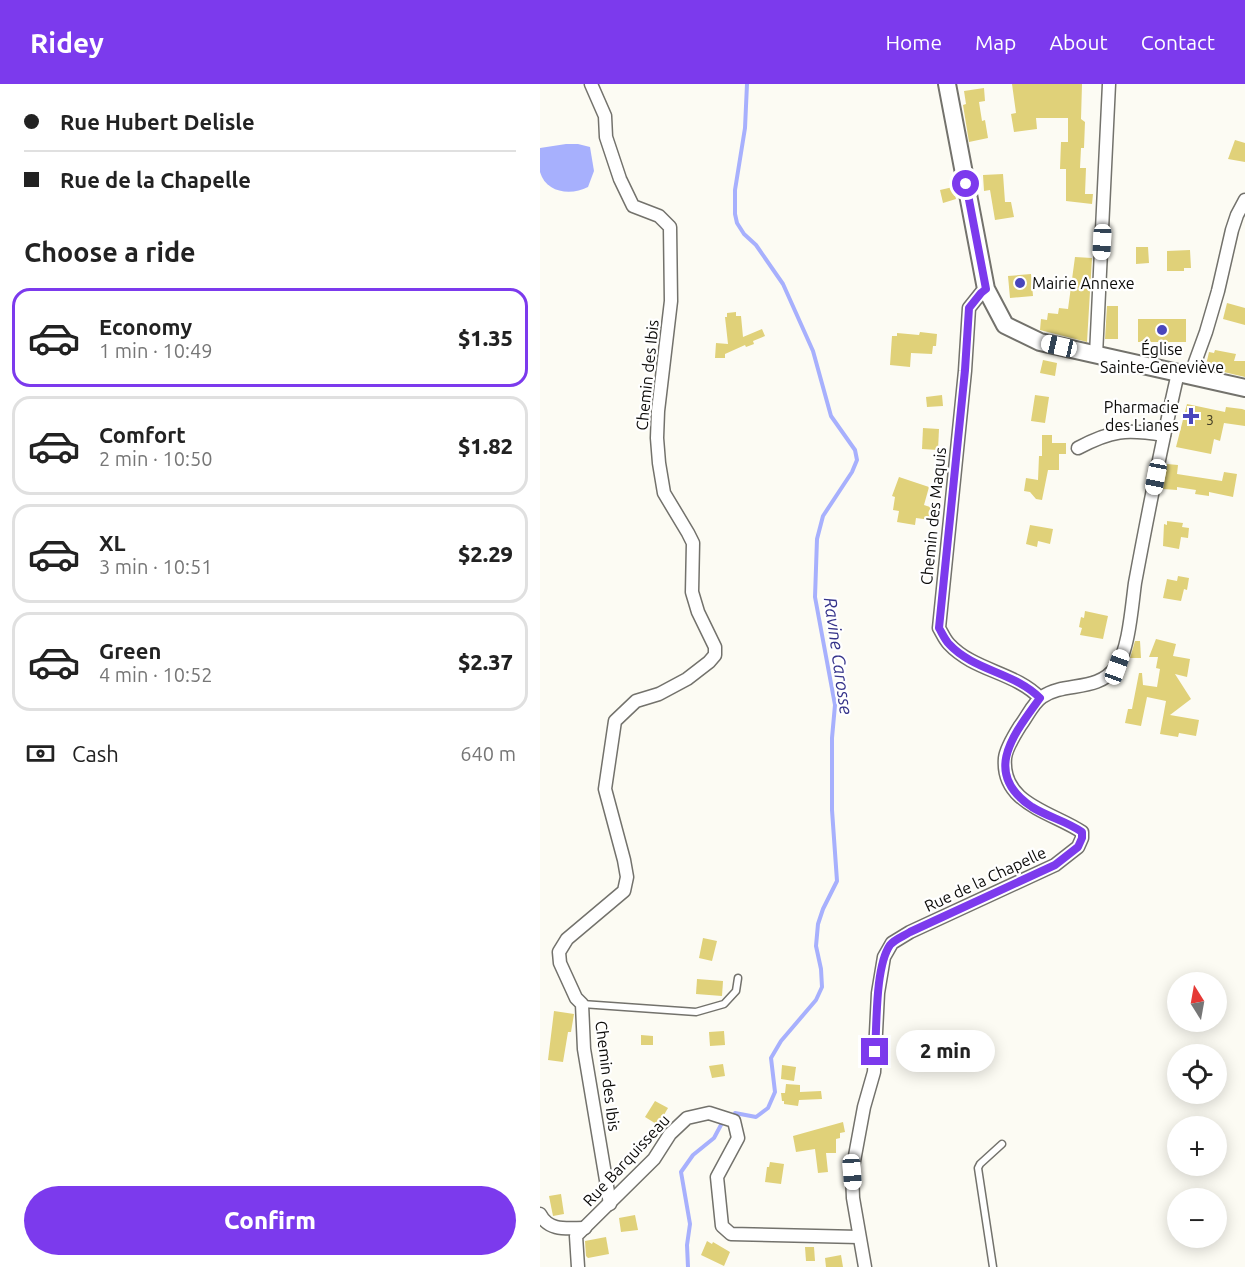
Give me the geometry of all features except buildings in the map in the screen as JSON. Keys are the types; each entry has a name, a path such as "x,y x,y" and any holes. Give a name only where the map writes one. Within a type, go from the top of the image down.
{"main road":[{"path":"947,84 986,289 1005,325 1040,342 1245,388"}],"street":[{"name":"Chemin des Ibis","path":"591,84 605,116 606,137 620,179 633,206 659,216 670,227 671,300 658,411 658,455 664,493 693,543 692,592 698,612 715,647 715,655 701,669 659,694 636,701 615,721 605,789 627,877 624,891 567,939 559,952 560,963 576,998 582,1004 584,1049 610,1204"},
{"path":"1096,355 1109,84"},
{"path":"1040,698 1051,692 1102,681 1117,667 1125,645 1164,435 1184,374 1206,332 1232,230 1245,200"},
{"name":"Chemin des Maquis","path":"986,289 969,308 965,370 939,628 949,644 969,660 1028,686 1040,698"},
{"path":"1078,448 1099,437 1117,432 1136,430 1164,435"},
{"name":"Rue de la Chapelle","path":"865,1267 859,1237 852,1172 864,1107 874,1072 878,993 884,957 892,943 910,932 1055,865 1078,847 1082,838 1082,832 1071,825 1032,807 1014,791 1006,775 1005,756 1018,730 1040,698"},
{"name":"Rue Barquisseau","path":"578,1267 576,1236 654,1159 670,1134 687,1118 709,1113 734,1121 738,1137 717,1177 719,1214 722,1226 731,1234 859,1237"},
{"path":"540,1214 544,1222 558,1228 585,1228"}],"lane":[{"path":"582,1004 696,1012 724,1004 736,991 738,978"},
{"path":"993,1267 978,1168 1002,1144"}],"water":[{"path":"566,144 590,147 594,171 588,187 581,190 567,192 553,188 543,179 540,172 540,148"}],"waterway":[{"name":"Ravine Carosse","path":"735,1113 756,1117 768,1108 775,1092 771,1058 781,1041 816,1000 822,987 816,946 818,924 837,881 832,810 832,738 835,705 815,597 817,539 823,516 852,472 857,460 855,450 831,416 813,351 783,284 756,245 744,234 737,223 735,190 745,128 747,84"},
{"name":"Ravine Carosse","path":"688,1267 687,1245 690,1224 681,1172 693,1155 714,1138 722,1123"}],"place":[{"name":"Mairie Annexe","path":"1020,283"},
{"name":"Église Sainte-Geneviève","path":"1162,330"},
{"name":"Pharmacie des Lianes","path":"1191,416"}],"route":[{"path":"875,1052 878,993 884,957 892,943 910,932 1055,865 1078,847 1082,838 1082,832 1071,825 1032,807 1014,791 1006,775 1005,756 1018,730 1040,698 1028,686 969,660 949,644 939,628 965,370 969,308 986,289 966,184"}]}
